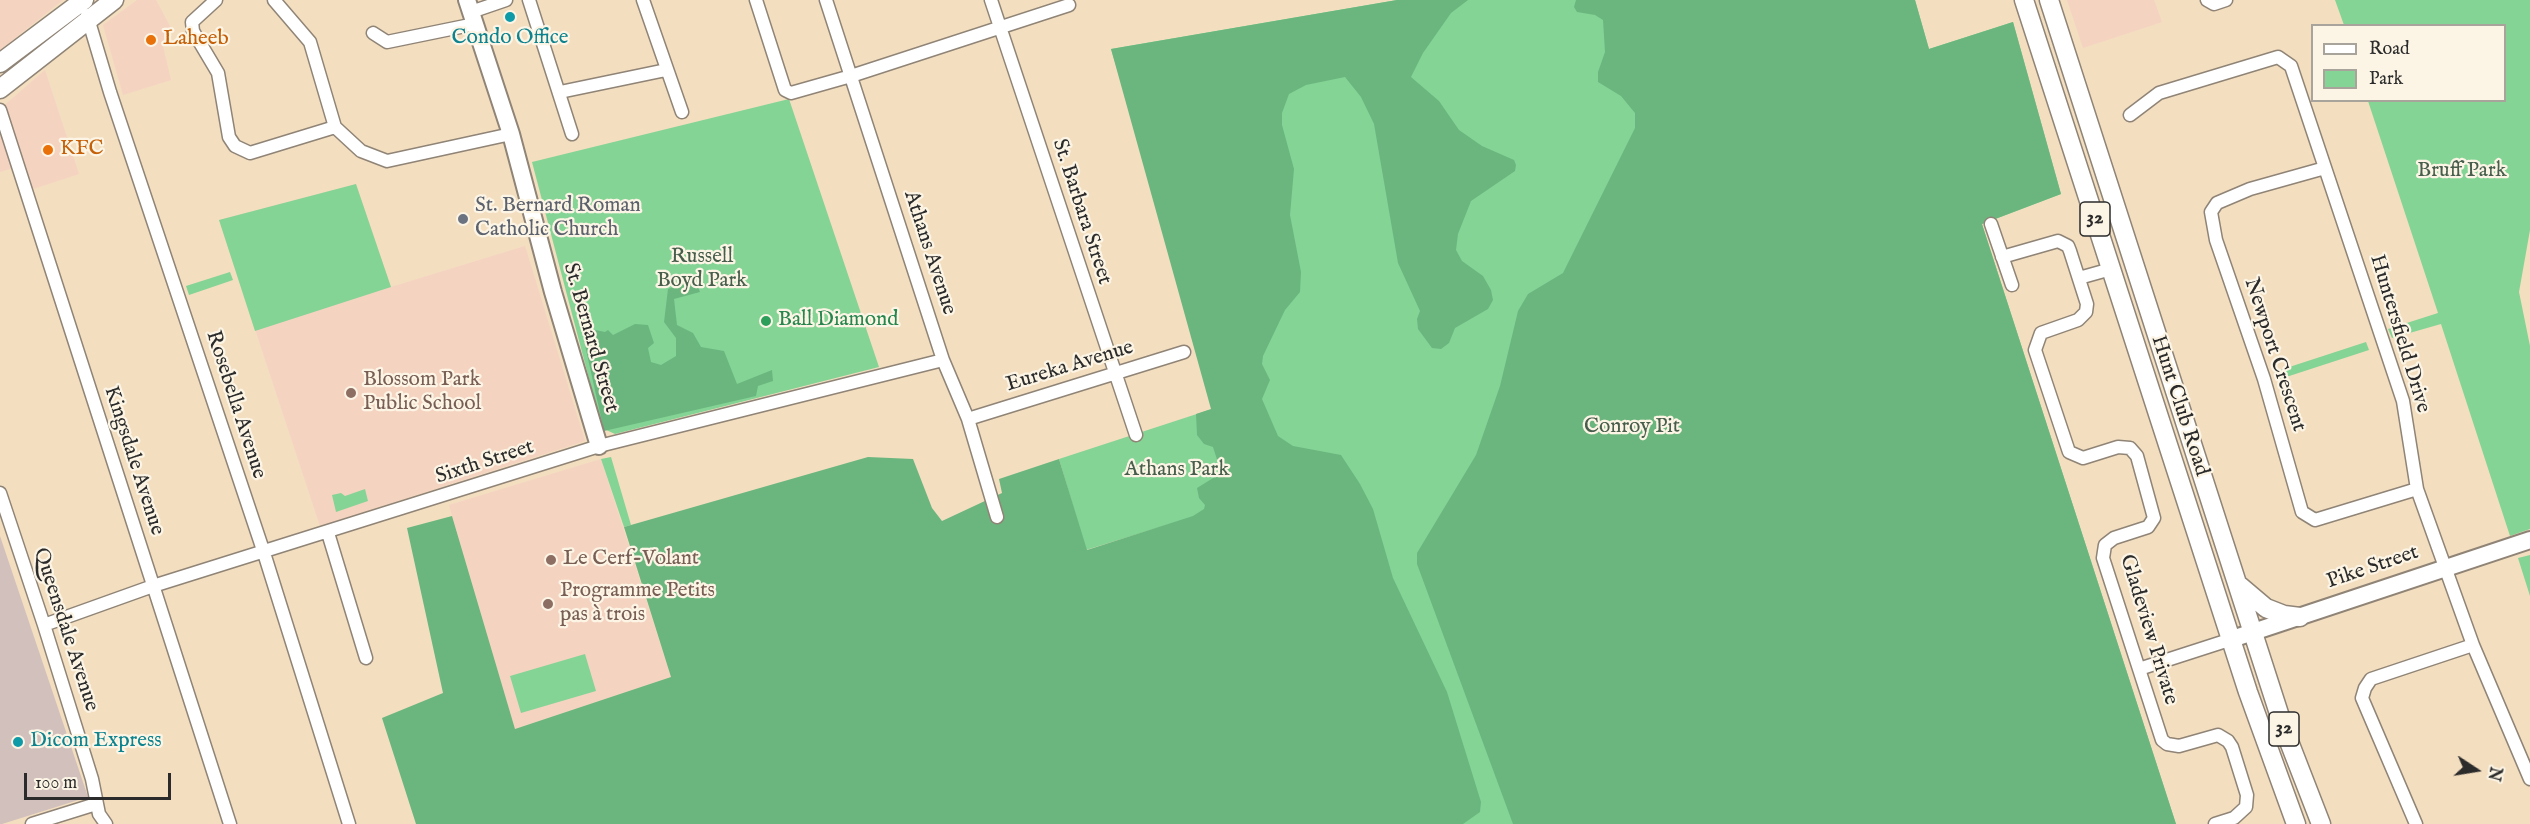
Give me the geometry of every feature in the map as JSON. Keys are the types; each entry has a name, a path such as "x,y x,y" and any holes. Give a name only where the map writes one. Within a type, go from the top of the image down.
{"main road":[{"path":"0,63 82,0"},
{"path":"0,89 114,0"},
{"name":"Hunt Club Road","path":"2024,0 2277,777 2296,824"},
{"name":"Hunt Club Road","path":"2049,0 2240,586 2283,726 2321,824"},
{"path":"2240,586 2266,608 2284,615 2300,617"}],"street":[{"name":"Rosebella Avenue","path":"82,0 110,92 264,553 349,824"},
{"path":"216,0 192,22 193,31 218,73 229,137 235,146 242,152 261,151 335,128"},
{"path":"274,0 310,42 335,128 361,151 387,161 511,134"},
{"path":"372,33 387,42 471,8 506,0"},
{"path":"529,0 572,134"},
{"path":"643,0 682,112"},
{"path":"756,0 785,90 791,93 851,76 1069,5"},
{"name":"Athans Avenue","path":"826,0 943,360 968,419 997,517"},
{"name":"St. Barbara Street","path":"991,0 1136,435"},
{"path":"2207,0 2214,4 2226,0"},
{"name":"St. Bernard Street","path":"471,8 511,134 550,283 599,446"},
{"name":"Huntersfield Drive","path":"2130,115 2159,93 2278,57 2291,66 2403,402 2417,489 2473,645 2530,779"},
{"path":"560,92 666,70"},
{"name":"Kingsdale Avenue","path":"0,110 230,824"},
{"name":"Newport Crescent","path":"2325,168 2250,189 2217,202 2211,212 2216,240 2264,379 2302,512 2315,520 2417,489"},
{"path":"1991,224 2012,285"},
{"name":"Gladeview Private","path":"2002,257 2052,241 2063,242 2067,246 2087,304 2086,312 2078,320 2041,333 2035,350 2069,452 2083,458 2118,447 2130,448 2137,456 2154,518 2148,527 2114,538 2105,545 2103,558 2159,733 2167,744 2180,746 2218,735 2228,741 2232,747 2247,795 2246,807 2234,818 2215,824"},
{"path":"2079,278 2111,269"},
{"name":"Eureka Avenue","path":"968,419 1184,352"},
{"name":"Sixth Street","path":"44,625 153,586 328,533 599,446 943,360"},
{"name":"Queensdale Avenue","path":"0,493 92,779 96,804 106,823"},
{"path":"328,533 366,658"},
{"name":"Pike Street","path":"2232,639 2530,540"},
{"path":"2139,669 2232,639"},
{"path":"2416,824 2362,699 2365,688 2371,680 2473,645"},
{"name":"Queensdale Avenue","path":"92,779 106,812 106,823"},
{"path":"32,824 96,804"}],"shaded area":[{"path":"0,0 63,0 0,50"},
{"path":"137,0 156,0 172,30 162,42 171,80 123,95 103,25"},
{"path":"2067,0 2154,0 2162,22 2083,48"},
{"path":"45,70 79,174 33,189 25,164 0,172 0,109"},
{"name":"Blossom Park Public School","path":"356,184 391,287 525,246 585,441 320,526 219,220"},
{"path":"601,459 671,677 515,729 449,505"},
{"path":"0,536 88,797 2,824 0,824"}],"green space":[{"name":"Conroy Pit","path":"1397,0 1915,0 1929,49 2013,22 2061,194 1982,224 2176,824 1345,824 1111,49"},
{"path":"1397,0 1468,0 1451,13 1423,53 1411,77 1439,101 1459,130 1482,146 1514,160 1516,165 1515,171 1471,201 1458,234 1456,250 1462,261 1483,276 1491,290 1493,300 1488,309 1455,328 1449,343 1441,349 1432,348 1418,329 1417,319 1420,311 1398,263 1374,124 1361,97 1345,77 1306,85 1289,94 1282,113 1282,125 1294,169 1290,215 1301,272 1300,292 1285,310 1263,356 1262,364 1270,380 1262,399 1278,436 1293,446 1341,455 1360,484 1373,509 1393,578 1447,692 1481,802 1480,812 1463,824 416,824 382,718 443,693 407,528 452,516 515,729 671,677 624,527 868,457 913,459 932,508 942,521 1002,493 999,479 1059,459 1087,550 1193,516 1204,509 1205,505 1199,498 1197,488 1218,475 1220,469 1213,447 1204,444 1197,435 1196,414 1211,409 1111,49"},
{"name":"Conroy Pit","path":"1576,0 1915,0 1929,49 2013,22 2061,194 1982,224 2176,824 1513,824 1417,564 1417,553 1476,455 1500,386 1518,311 1528,294 1563,273 1635,128 1635,113 1621,96 1598,82 1598,72 1605,52 1603,20 1595,15 1577,12 1574,7"},
{"name":"Bruff Park","path":"2335,0 2530,0 2530,230 2519,292 2530,346 2530,529 2510,536 2441,324 2392,338 2388,329 2438,313 2368,102 2506,102 2506,24 2344,24"},
{"name":"Russell Boyd Park","path":"789,99 879,367 615,434 602,428 532,162"},
{"path":"356,184 391,287 255,331 219,220"},
{"path":"230,272 233,280 189,295 186,286"},
{"path":"695,279 700,292 674,299 677,325 693,333 701,347 724,351 737,384 772,370 773,381 758,386 756,396 604,431 581,327 605,332 608,330 613,335 635,324 648,325 654,343 648,348 651,362 661,365 676,356 676,338 664,322 668,289"},
{"path":"2366,342 2369,350 2277,380 2274,372"},
{"name":"Athans Park","path":"1209,410 1238,503 1086,550 1059,459"},
{"path":"611,457 631,525 624,527 601,459"},
{"path":"365,489 368,501 336,512 332,495 341,493 345,496"},
{"path":"2530,555 2530,596 2518,558"},
{"path":"585,654 596,691 521,713 510,676"}],"place":[{"name":"Condo Office","path":"510,17"},
{"name":"Laheeb","path":"151,40"},
{"name":"KFC","path":"48,150"},
{"name":"St. Bernard Roman Catholic Church","path":"463,219"},
{"name":"Ball Diamond","path":"766,321"},
{"name":"Blossom Park Public School","path":"351,393"},
{"name":"Le Cerf-Volant","path":"551,560"},
{"name":"Programme Petits pas à trois","path":"548,604"},
{"name":"Dicom Express","path":"18,742"}]}
